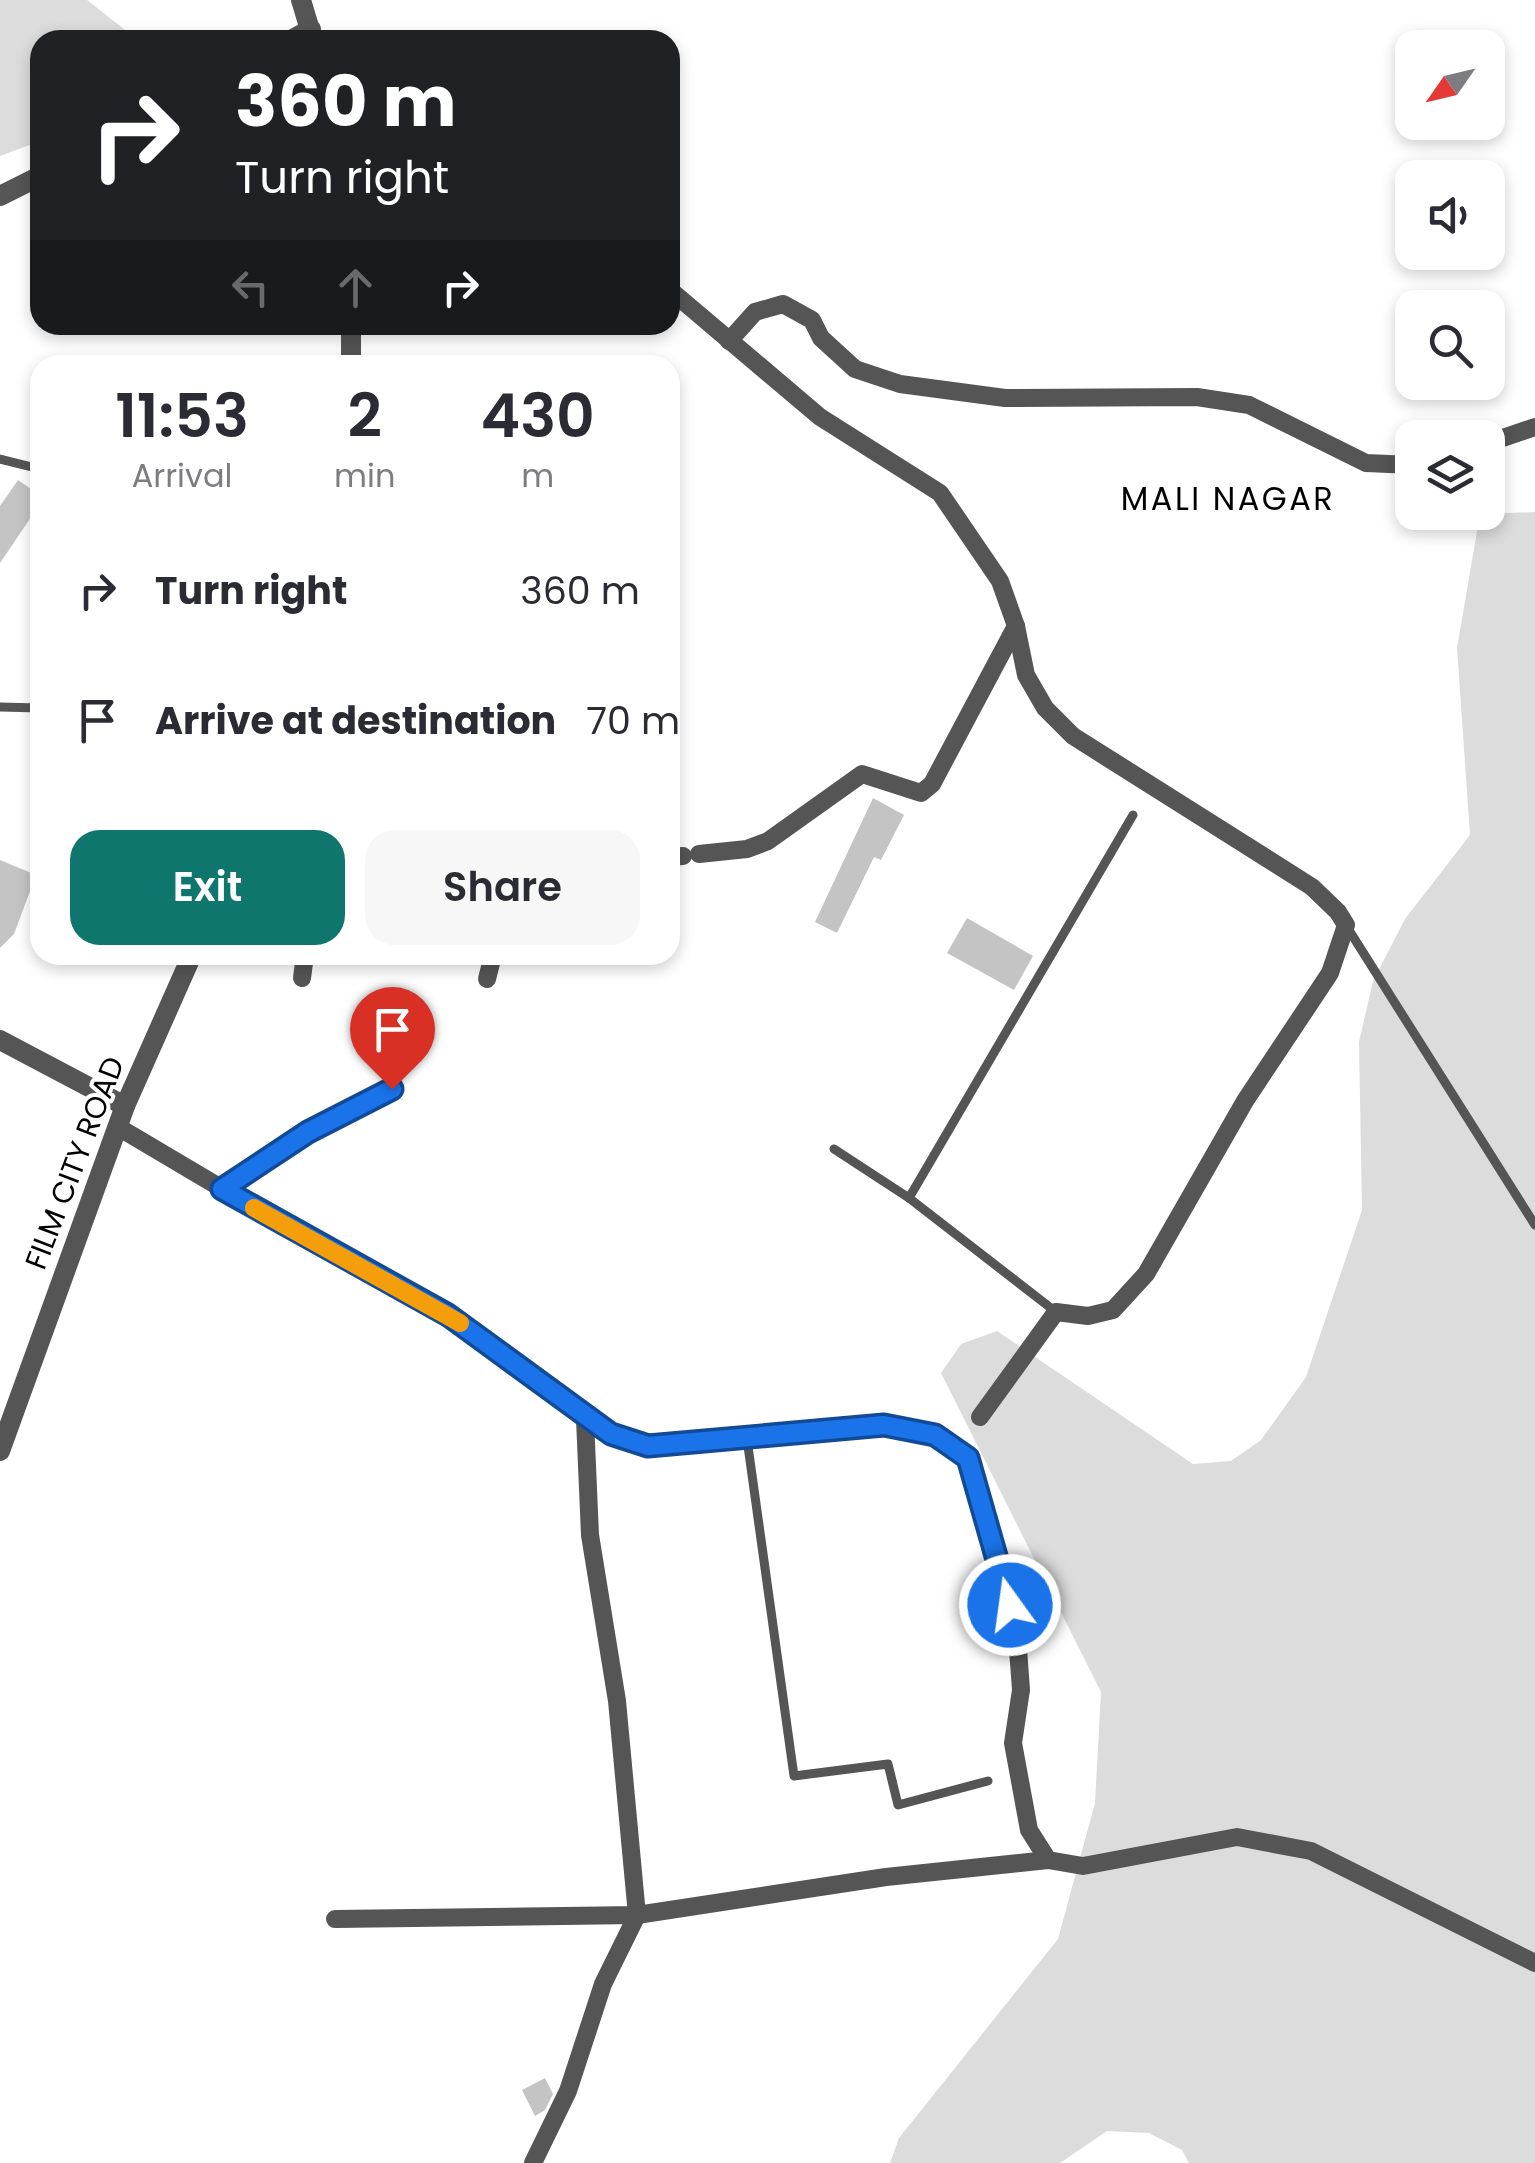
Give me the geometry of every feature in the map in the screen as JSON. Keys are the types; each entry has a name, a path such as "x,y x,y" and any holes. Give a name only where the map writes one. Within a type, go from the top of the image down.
{"street":[{"path":"301,0 311,30"},
{"path":"0,196 30,181"},
{"path":"680,299 820,417 940,493 1000,580 1016,626 1026,675 1044,708 1073,736 1312,887 1346,925 1330,974 1245,1101 1146,1274 1113,1310 1088,1316 1056,1312 980,1417"},
{"path":"729,341 755,312 782,304 812,320 821,338 855,369 900,384 1005,398 1197,398 1249,405 1366,463 1395,464"},
{"path":"1505,437 1535,426"},
{"path":"684,856 747,848 768,840 862,774 911,794 921,793 932,784 1016,626"},
{"name":"FILM CITY ROAD","path":"0,1451 126,1106 188,965"},
{"path":"302,978 304,965"},
{"path":"487,979 490,965"},
{"path":"0,1040 126,1106"},
{"path":"222,1189 308,1132 392,1089"},
{"path":"118,1127 448,1315 611,1434 648,1446 884,1425 935,1435 968,1458 978,1482 1016,1635 1020,1690 1013,1742 1029,1830 1048,1860"},
{"path":"533,2163 568,2090 604,1984 637,1915 618,1701 590,1536 585,1418"},
{"path":"335,1919 637,1915 886,1877 1048,1860 1083,1866 1237,1837 1311,1851 1535,1963"}],"lane":[{"path":"0,459 30,466"},
{"path":"0,708 30,708"},
{"path":"910,1198 1133,815"},
{"path":"1346,925 1535,1225"},
{"path":"834,1149 910,1198 1056,1312"},
{"path":"747,1440 794,1776 888,1764 898,1806 988,1782"}],"shaded area":[{"path":"0,0 87,0 125,30 30,30 30,145 0,156"},
{"path":"1535,512 1535,2163 1189,2163 1182,2150 1149,2133 1107,2131 1060,2163 890,2163 899,2138 1058,1939 1095,1803 1101,1692 941,1373 961,1344 997,1331 1193,1464 1231,1461 1261,1440 1306,1377 1362,1210 1359,1042 1373,981 1405,919 1470,835 1457,648 1477,530 1505,530 1505,513"}],"building":[{"path":"18,480 30,488 30,519 0,563 0,506"},
{"path":"873,798 904,815 881,860 874,857 837,933 815,922"},
{"path":"0,860 30,872 30,891 14,934 0,948"},
{"path":"967,918 1033,956 1014,990 947,953"},
{"path":"545,2078 553,2094 545,2110 535,2116 522,2090"}],"slow traffic":[{"path":"254,1208 460,1323"}],"district":[{"name":"MALI NAGAR","path":"1228,499"}],"route":[{"path":"392,1089 308,1132 222,1189 448,1315 611,1434 648,1446 884,1425 935,1435 968,1458 978,1482 1010,1605"}]}
